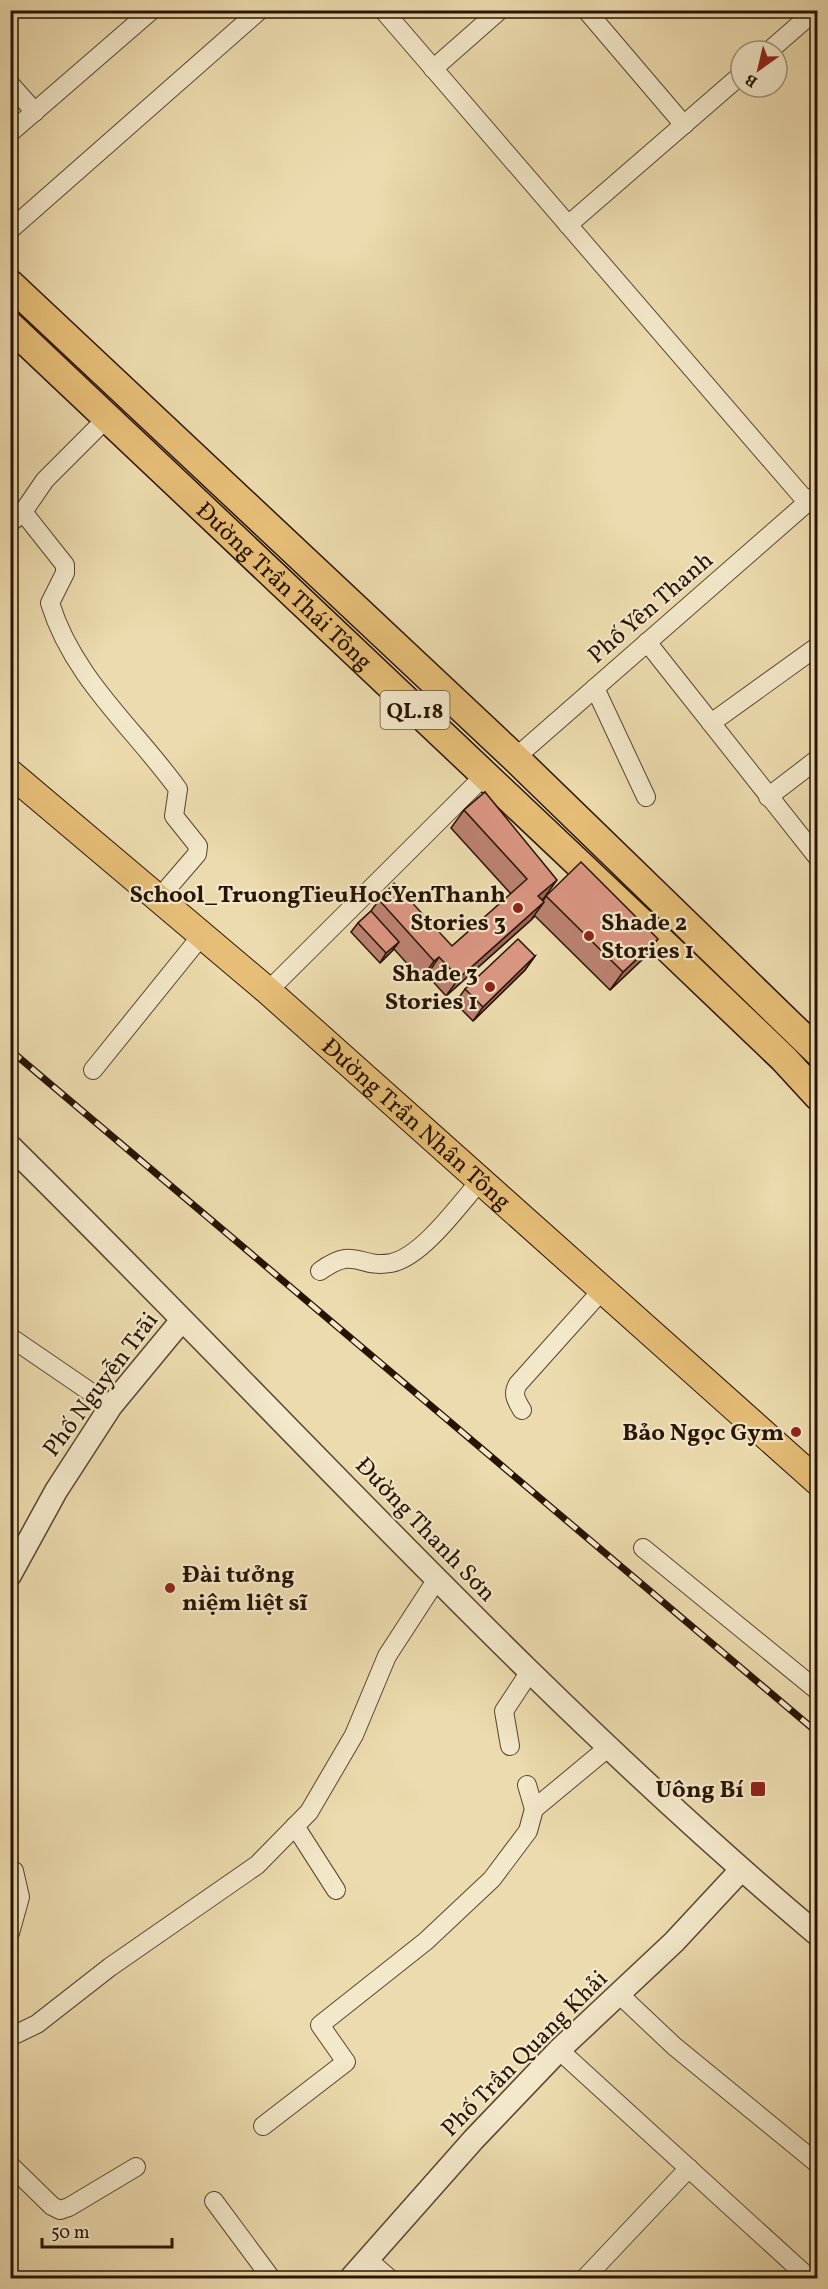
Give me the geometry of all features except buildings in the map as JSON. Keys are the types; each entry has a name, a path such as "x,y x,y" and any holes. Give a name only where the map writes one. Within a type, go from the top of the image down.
{"highway":[{"name":"Đường Trần Thái Tông","path":"10,284 515,758 818,1052"},
{"name":"Đường Trần Thái Tông","path":"10,326 670,950 784,1059 818,1096"},
{"path":"52,366 72,342"},
{"path":"670,950 691,929"}],"main road":[{"name":"Đường Trần Nhân Tông","path":"10,773 160,897 268,991 480,1181 604,1288 818,1482"}],"street":[{"path":"10,134 152,10"},
{"path":"10,230 260,10"},
{"path":"382,10 568,225 812,497"},
{"path":"433,69 500,10"},
{"path":"586,10 684,125"},
{"path":"783,39 816,10"},
{"path":"10,84 35,112"},
{"path":"568,225 729,86"},
{"path":"107,418 45,480 17,518 65,565 65,573 50,603 57,624 74,656 96,691 178,789 174,816 198,846 197,854 160,897"},
{"name":"Phố Yên Thanh","path":"515,758 812,497"},
{"path":"647,642 818,858"},
{"path":"711,723 818,646"},
{"path":"595,688 646,797"},
{"path":"768,797 815,761"},
{"path":"268,991 485,776"},
{"path":"93,1070 202,935"},
{"name":"Đường Thanh Sơn","path":"10,1146 529,1673 741,1870 818,1935"},
{"path":"320,1271 345,1257 389,1263 405,1259 440,1227 480,1181"},
{"path":"522,1410 515,1398 514,1390 518,1384 604,1288"},
{"name":"Phố Nguyễn Trãi","path":"10,1575 56,1491 111,1406 182,1320"},
{"path":"10,1337 111,1406"},
{"path":"643,1548 818,1691"},
{"path":"10,2037 37,2024 110,1967 257,1865 309,1812 354,1736 387,1656 436,1579"},
{"path":"510,1746 504,1711 529,1673"},
{"path":"534,1809 610,1746"},
{"path":"263,2126 346,2062 320,2025 426,1941 492,1879 528,1831 534,1809 527,1785"},
{"path":"295,1826 336,1890"},
{"path":"10,1869 14,1871 20,1897 10,1933"},
{"name":"Phố Trần Quang Khải","path":"351,2278 474,2139 559,2050 620,1995 741,1870"},
{"path":"620,1995 674,2046 818,2164"},
{"path":"559,2050 801,2276"},
{"path":"10,2165 52,2206 60,2210 69,2207 136,2167"},
{"path":"585,2278 689,2169"},
{"path":"214,2201 271,2278"},
{"path":"367,2259 389,2278"}],"railway":[{"path":"10,1050 818,1733"}],"place":[{"name":"School_TruongTieuHocYenThanh Stories 3","path":"518,908"},
{"name":"Shade 2 Stories 1","path":"589,936"},
{"name":"Shade 3 Stories 1","path":"490,987"},
{"name":"Bảo Ngọc Gym","path":"796,1432"},
{"name":"Đài tưởng niệm liệt sĩ","path":"170,1588"},
{"name":"Uông Bí","path":"758,1789"}]}
